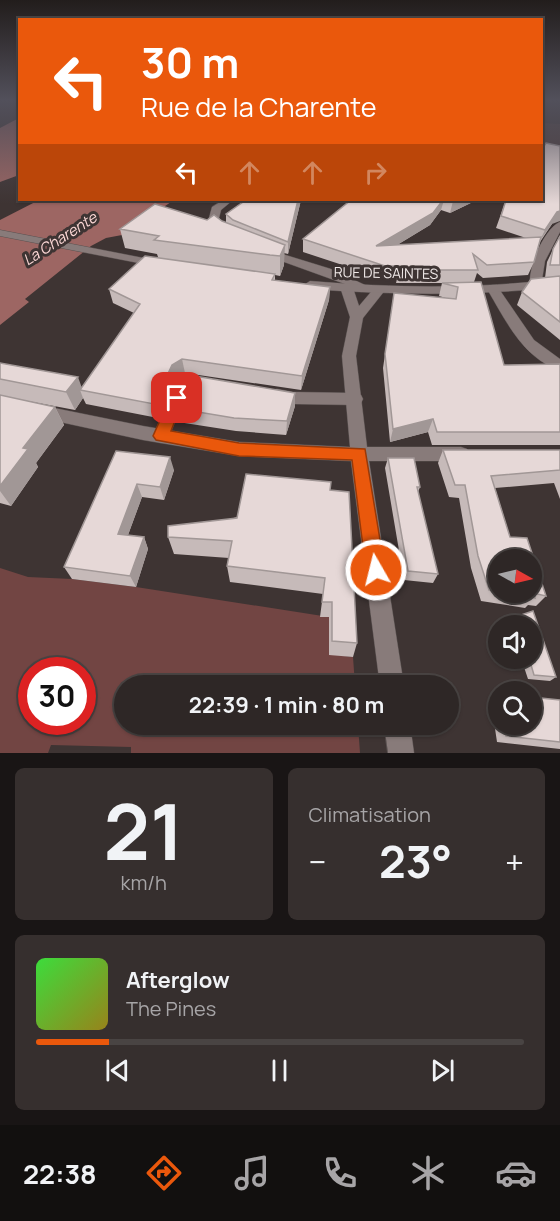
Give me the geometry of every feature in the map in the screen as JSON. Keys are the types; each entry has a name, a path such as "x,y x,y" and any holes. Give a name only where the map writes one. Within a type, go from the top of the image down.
{"street":[{"path":"227,201 216,209 214,218 220,229 229,236"},
{"path":"535,286 536,274 546,242 560,225"},
{"path":"0,233 167,266"},
{"path":"259,250 334,274 361,288"},
{"name":"RUE DE SAINTES","path":"292,262 300,271 297,284 380,289 493,289 560,283"},
{"path":"346,287 357,317"},
{"path":"380,289 357,317 350,356 360,454 390,675"},
{"path":"493,289 516,327 531,345 560,365"},
{"path":"161,436 185,380 218,385"},
{"path":"261,393 293,398 355,399"},
{"path":"0,403 161,436 239,449 360,454 477,454"},
{"path":"399,735 402,753"}],"shaded area":[{"path":"543,134 560,134 560,149 543,146"},
{"path":"0,568 28,577 72,579 136,587 329,617 329,654 353,657 354,675 114,675 114,735 359,735 360,753 131,753 131,747 51,745 48,753 0,753"}],"water":[{"path":"0,134 18,134 18,175 0,182"},
{"name":"La Charente","path":"37,201 173,201 122,235 106,238 91,246 25,299 29,302 0,325 0,220"}],"building":[{"path":"546,143 560,146 560,211 545,230 501,216 506,201 543,201 543,148"},
{"path":"245,201 298,201 288,242 233,220 226,214"},
{"path":"350,201 442,201 433,213 376,246 541,237 534,262 487,265 473,254 478,270 399,270 399,266 385,266 303,239"},
{"path":"155,204 207,220 214,215 222,221 285,245 280,256 154,240 159,236 120,229"},
{"path":"560,236 560,265 550,265 553,249"},
{"path":"145,256 275,274 272,280 330,287 302,376 182,359 172,365 154,404 80,390 140,304 109,289"},
{"path":"560,276 560,322 522,292 531,279"},
{"path":"481,282 504,365 560,364 560,432 437,432 433,419 393,429 385,354 394,293 456,299 458,287 442,283"},
{"path":"0,363 78,377 66,392 0,379"},
{"path":"189,375 295,393 287,421 234,418 174,408"},
{"path":"0,395 55,407 23,448 28,449 0,486"},
{"path":"443,450 560,450 560,470 491,476 510,537 527,538 531,549 488,549 488,587 478,556 465,485 455,485"},
{"path":"116,451 170,457 160,487 137,484 118,534 144,537 130,576 64,567"},
{"path":"388,458 414,458 420,487 417,487 438,574 408,571"},
{"path":"246,474 331,482 330,490 349,492 357,643 332,641 332,602 322,602 325,578 227,566 232,541 168,537 168,526 237,518"},
{"path":"542,584 546,596 542,595"},
{"path":"533,611 534,615 521,615"},
{"path":"542,637 556,677 534,675 532,669 542,669"},
{"path":"542,698 560,700 560,742 506,736 542,735"}],"route":[{"path":"177,398 161,436 239,449 360,454 376,570"}]}
